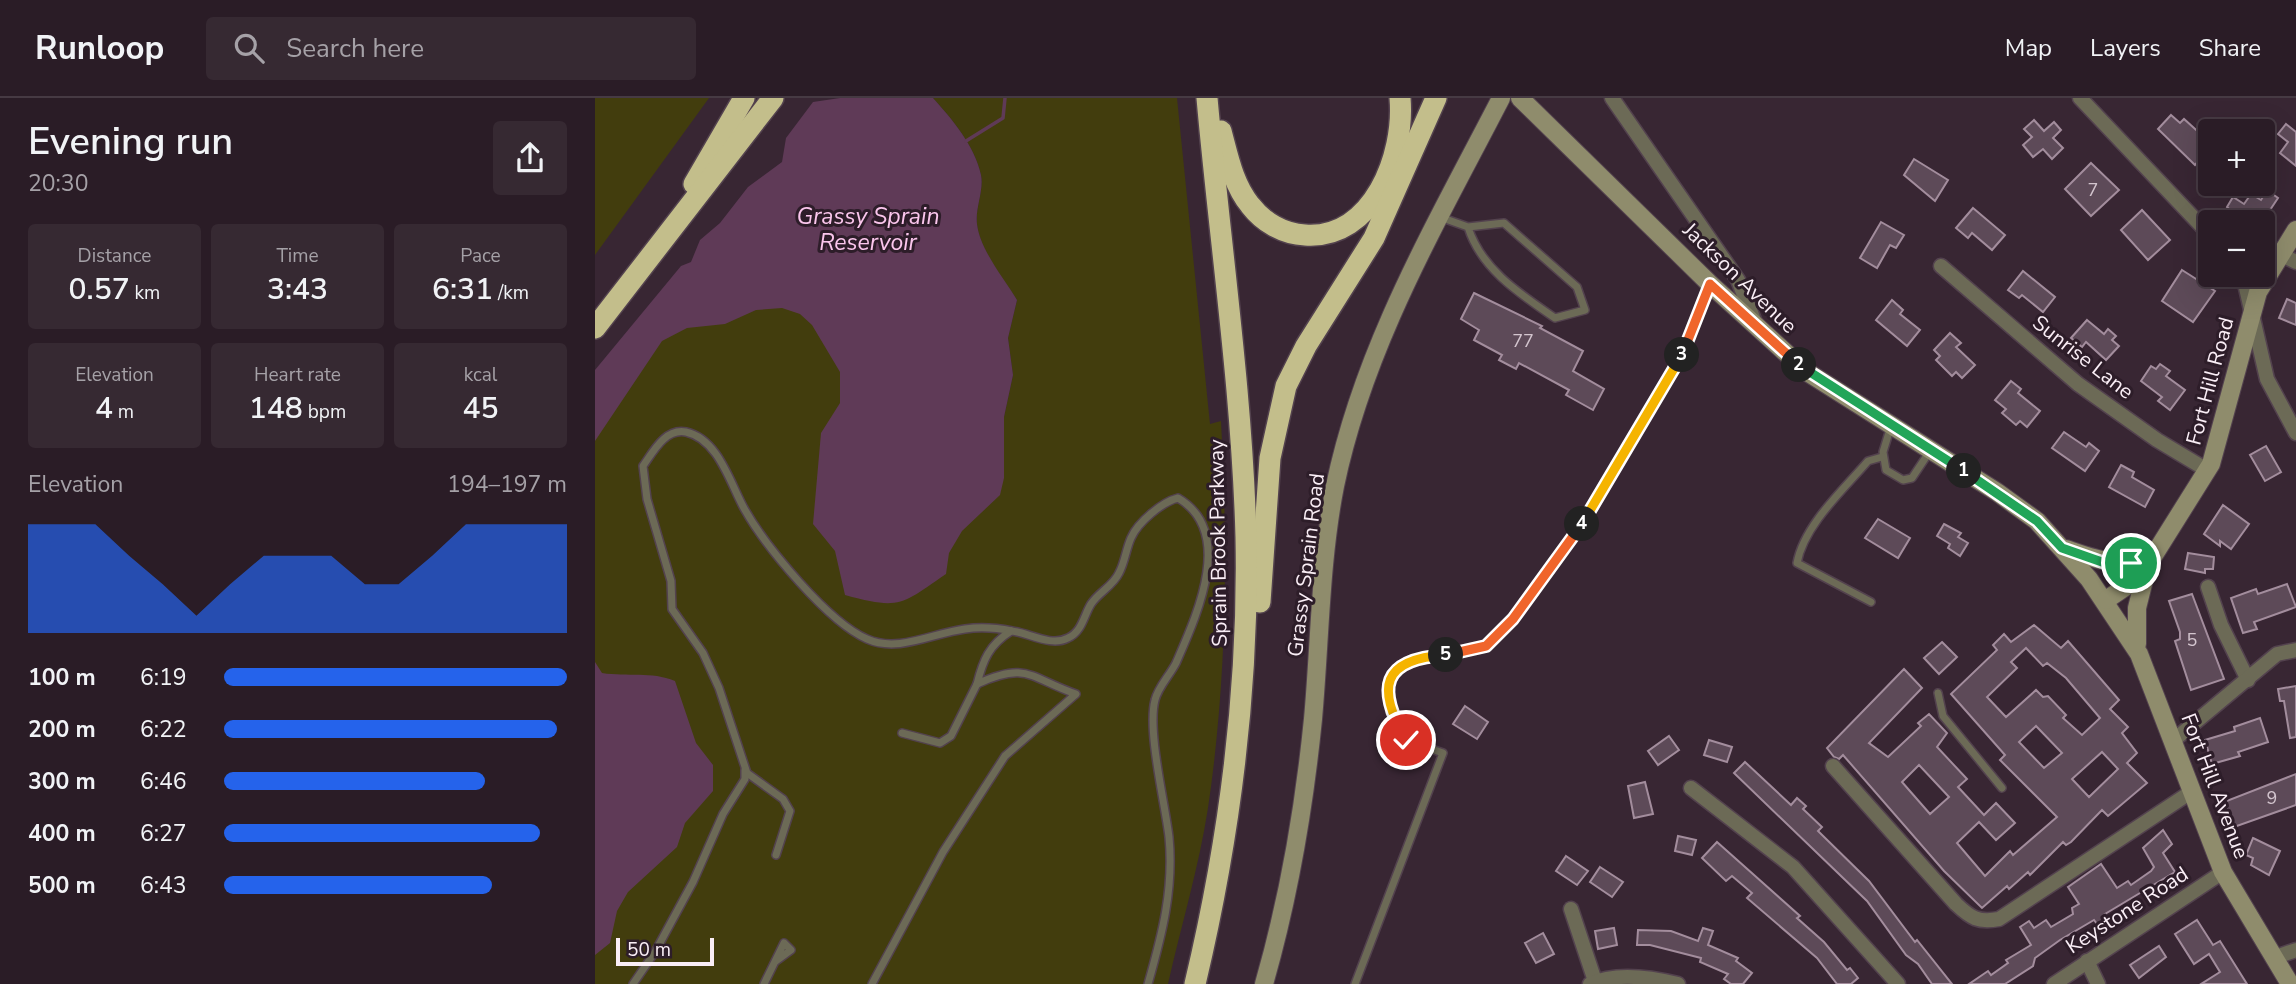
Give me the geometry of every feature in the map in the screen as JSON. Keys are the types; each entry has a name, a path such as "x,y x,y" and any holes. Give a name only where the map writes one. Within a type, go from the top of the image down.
{"highway":[{"path":"649,260 744,98"},
{"path":"595,328 773,98"},
{"name":"Sprain Brook Parkway","path":"1195,984 1219,873 1234,778 1243,681 1246,536 1235,368 1207,98"},
{"path":"1214,98 1229,161 1249,204 1271,225 1297,235 1310,236 1346,226 1374,198 1396,148 1401,121 1400,98"},
{"path":"1234,778 1254,661 1267,479 1282,399 1306,346 1374,238 1436,98"}],"street":[{"name":"Grassy Sprain Road","path":"1264,984 1280,927 1296,848 1313,720 1327,544 1335,487 1371,360 1388,317 1501,98"},
{"name":"Jackson Avenue","path":"1520,98 1758,330 1807,372 2037,521 2106,600"},
{"path":"1612,98 1738,280 1758,330"},
{"path":"2080,98 2198,222"},
{"name":"Fort Hill Road","path":"2106,600 2131,583 2152,557 2207,470 2223,427 2258,292 2288,258 2296,230"},
{"name":"Sunrise Lane","path":"1941,266 2078,384 2157,440 2207,470"},
{"path":"2247,287 2267,379 2296,433"},
{"path":"2062,548 2117,564 2152,557 2137,608 2135,631 2139,654"},
{"path":"2208,587 2221,625 2248,680"},
{"name":"Fort Hill Avenue","path":"2106,600 2139,654 2223,872 2290,984"},
{"path":"2174,740 2277,654 2296,650"},
{"path":"1833,766 1956,904 1970,917 1982,922 1999,919 2191,792"},
{"path":"1692,788 1793,867 1898,984"},
{"name":"Keystone Road","path":"2054,984 2223,872"},
{"path":"1571,909 1592,983 1623,977 1659,979 1678,984"},
{"path":"2273,958 2296,950"},
{"path":"2087,961 2098,984"}],"lane":[{"path":"1440,217 1468,227 1504,223 1577,286 1585,310 1555,318 1514,290 1475,248 1468,227"},
{"path":"1355,984 1443,754 1406,740 1390,712 1387,689 1400,665 1424,656 1460,654 1486,646 1513,619 1585,520 1681,359 1710,284"},
{"path":"1891,425 1882,457 1885,470 1903,480 1912,478 1930,450"},
{"path":"776,855 790,811 783,799 747,773 719,688 703,653 672,609 669,569 647,499 643,466 659,443 674,432 687,432 712,451 725,466 745,510 786,565 828,614 857,634 880,644 896,644 968,628 1011,631 1055,641 1070,638 1083,624 1098,595 1109,587 1120,572 1133,533 1167,501 1178,498 1196,512 1207,545 1207,587 1176,662 1155,698 1154,716 1161,798 1169,836 1170,876 1165,927 1147,984"},
{"path":"1871,602 1797,563 1799,551 1813,527 1868,461 1882,457"},
{"path":"902,733 940,743 951,736 977,684 983,658 996,640 1011,631"},
{"path":"872,984 943,852 1005,756 1076,694 1022,671 999,674 977,684"},
{"path":"1938,693 1943,716 2002,788"},
{"path":"633,984 655,952 698,872 723,814 745,779 745,766"},
{"path":"764,984 776,961"}],"shaded area":[{"path":"595,98 709,98 595,255"},
{"path":"933,98 1177,98 1210,424 1221,421 1225,567 1219,712 1208,808 1168,984 595,984 595,427 654,342 768,291 860,321 1004,478 1004,417 1013,375 1008,338 1017,300 993,264 979,234 977,218 982,181 974,154 955,124"}],"water":[{"name":"Grassy Sprain Reservoir","path":"840,98 933,98 962,134 974,154 982,181 977,218 979,234 988,254 1017,300 1008,338 1013,375 1004,417 1004,478 1000,495 962,531 949,553 946,574 899,602 878,602 845,595 835,551 813,524 821,433 840,403 840,372 812,325 800,314 782,308 756,310 725,324 687,328 662,341 595,441 595,370 681,266 691,262 700,240 720,223 748,187 782,162 786,138 813,102"},
{"path":"595,662 602,673 648,675 675,681 696,743 713,765 713,791 685,823 677,847 628,892 617,911 610,943 595,955"}],"building":[{"path":"2171,115 2180,123 2184,119 2198,132 2198,162 2195,165 2158,129"},
{"path":"2034,120 2044,131 2054,122 2061,130 2053,138 2063,148 2052,159 2043,149 2033,157 2023,145 2032,137 2024,129"},
{"path":"2286,124 2296,132 2296,166 2280,153 2288,142 2278,134"},
{"path":"1914,159 1948,180 1935,201 1904,175"},
{"path":"2091,163 2119,190 2091,216 2065,189"},
{"path":"2250,196 2261,200 2263,196 2278,198 2270,210 2230,210 2227,207 2233,197 2244,204"},
{"path":"1973,208 2005,235 1992,250 1972,233 1968,238 1956,228"},
{"path":"2142,210 2170,240 2148,260 2121,230"},
{"path":"1881,222 1904,235 1896,248 1890,245 1877,268 1860,258"},
{"path":"2182,270 2198,280 2198,287 2209,287 2215,291 2193,322 2162,301"},
{"path":"2023,271 2055,297 2043,312 2022,295 2019,298 2008,290"},
{"path":"1474,293 1542,326 1540,328 1583,351 1573,371 1604,389 1593,410 1566,395 1569,390 1519,363 1516,369 1499,360 1502,355 1474,340 1479,330 1461,319"},
{"path":"2287,299 2296,303 2296,325 2279,318"},
{"path":"1892,300 1903,310 1900,314 1920,330 1907,346 1876,320"},
{"path":"2087,320 2104,334 2108,329 2116,336 2112,340 2119,346 2106,360 2086,342 2082,347 2071,338"},
{"path":"1950,333 1961,343 1956,347 1975,365 1962,378 1956,372 1952,376 1936,360 1940,356 1934,350"},
{"path":"2160,364 2170,371 2166,376 2185,390 2170,410 2158,401 2162,397 2141,381 2151,366 2156,369"},
{"path":"2011,381 2021,389 2018,393 2040,411 2027,427 2020,421 2016,425 2002,413 2006,409 1995,400"},
{"path":"2064,432 2086,447 2089,443 2099,451 2085,471 2052,448"},
{"path":"2266,446 2281,472 2265,481 2250,455"},
{"path":"2121,465 2134,472 2132,477 2154,490 2145,507 2109,487"},
{"path":"2223,505 2249,524 2231,549 2220,541 2220,546 2204,534"},
{"path":"1878,519 1910,538 1898,558 1865,538"},
{"path":"1944,524 1961,533 1958,537 1968,543 1960,556 1948,548 1950,544 1937,536"},
{"path":"2188,553 2214,557 2213,569 2205,569 2205,573 2185,569"},
{"path":"2287,584 2296,607 2254,622 2257,629 2243,633 2231,598 2256,589 2258,594"},
{"path":"2192,594 2224,679 2191,690 2175,641 2180,639 2180,632 2169,601"},
{"path":"2034,625 2061,648 2068,641 2119,700 2110,709 2128,727 2122,733 2137,753 2127,763 2147,783 2108,816 2102,810 2071,842 2066,845 2063,842 2030,875 2028,872 2009,889 2007,886 1982,908 1944,871 1843,755 1839,759 1834,757 1827,748 1904,669 1922,688 1869,743 1888,757 1921,726 1918,723 1929,714 1947,733 1937,747 1967,779 1958,787 1984,815 1996,803 2015,823 1996,840 1979,822 1957,843 1985,876 2010,851 2013,855 2057,817 2000,760 2005,755 1951,694 1997,650 1993,645 2004,634 2011,642","holes":["2026,648 2043,666 2047,663 2066,678 2100,718 2082,735 2063,718 2066,715 2048,696 2043,697 2036,690 2006,717 1987,697 2017,668 2011,662","2036,726 2062,753 2044,768 2019,742","2102,752 2118,769 2089,797 2072,779","1919,765 1949,797 1930,814 1902,782"]},
{"path":"1942,642 1957,657 1939,674 1924,658"},
{"path":"2296,686 2296,737 2290,738 2284,701 2280,701 2278,689"},
{"path":"1465,706 1488,722 1477,739 1453,724"},
{"path":"2260,718 2268,742 2238,752 2240,756 2212,764 2205,740 2235,731 2234,727"},
{"path":"1669,736 1679,750 1658,765 1648,751"},
{"path":"1709,740 1732,747 1727,762 1704,755"},
{"path":"1745,762 1791,805 1797,798 1806,806 1803,809 1822,827 1818,831 1869,881 1915,942 1917,940 1952,984 1932,984 1918,964 1906,955 1867,901 1734,773"},
{"path":"2296,774 2296,805 2234,827 2224,802"},
{"path":"1645,782 1653,814 1634,818 1628,786"},
{"path":"2163,830 2172,844 2163,853 2175,872 2105,914 2107,917 2097,924 2094,920 2060,940 2035,958 2033,966 2005,984 1969,984 1988,971 1991,975 2008,963 2006,960 2031,945 2020,927 2029,921 2034,928 2046,920 2051,927 2073,914 2072,908 2079,904 2068,887 2101,864 2117,888 2128,881 2131,885 2151,871 2154,867 2143,848"},
{"path":"1678,836 1696,840 1692,855 1675,851"},
{"path":"2253,838 2280,851 2269,875 2251,865 2253,858 2246,855"},
{"path":"1717,842 1800,916 1797,918 1858,978 1851,984 1837,984 1817,958 1747,898 1752,893 1732,876 1726,881 1702,858"},
{"path":"1566,856 1588,871 1577,885 1556,871"},
{"path":"1600,867 1623,882 1612,897 1590,882"},
{"path":"2197,920 2213,945 2220,941 2247,984 2201,984 2220,972 2209,954 2194,964 2175,934"},
{"path":"1614,928 1617,945 1598,949 1595,931"},
{"path":"1703,928 1713,931 1708,945 1738,958 1736,961 1752,973 1743,984 1731,984 1724,979 1728,974 1700,962 1701,958 1650,945 1637,945 1638,930 1671,931 1698,941"},
{"path":"1543,933 1554,954 1536,963 1525,943"},
{"path":"2159,946 2166,957 2139,978 2130,965"}],"waterway":[{"path":"966,141 1003,118 1005,98"}],"route":[{"path":"1406,740 1390,712 1387,689 1400,665 1424,656 1460,654 1486,646 1513,619 1585,520 1681,359 1710,284 1807,372 1997,492 2037,521 2062,548 2102,562 2131,563"}]}
